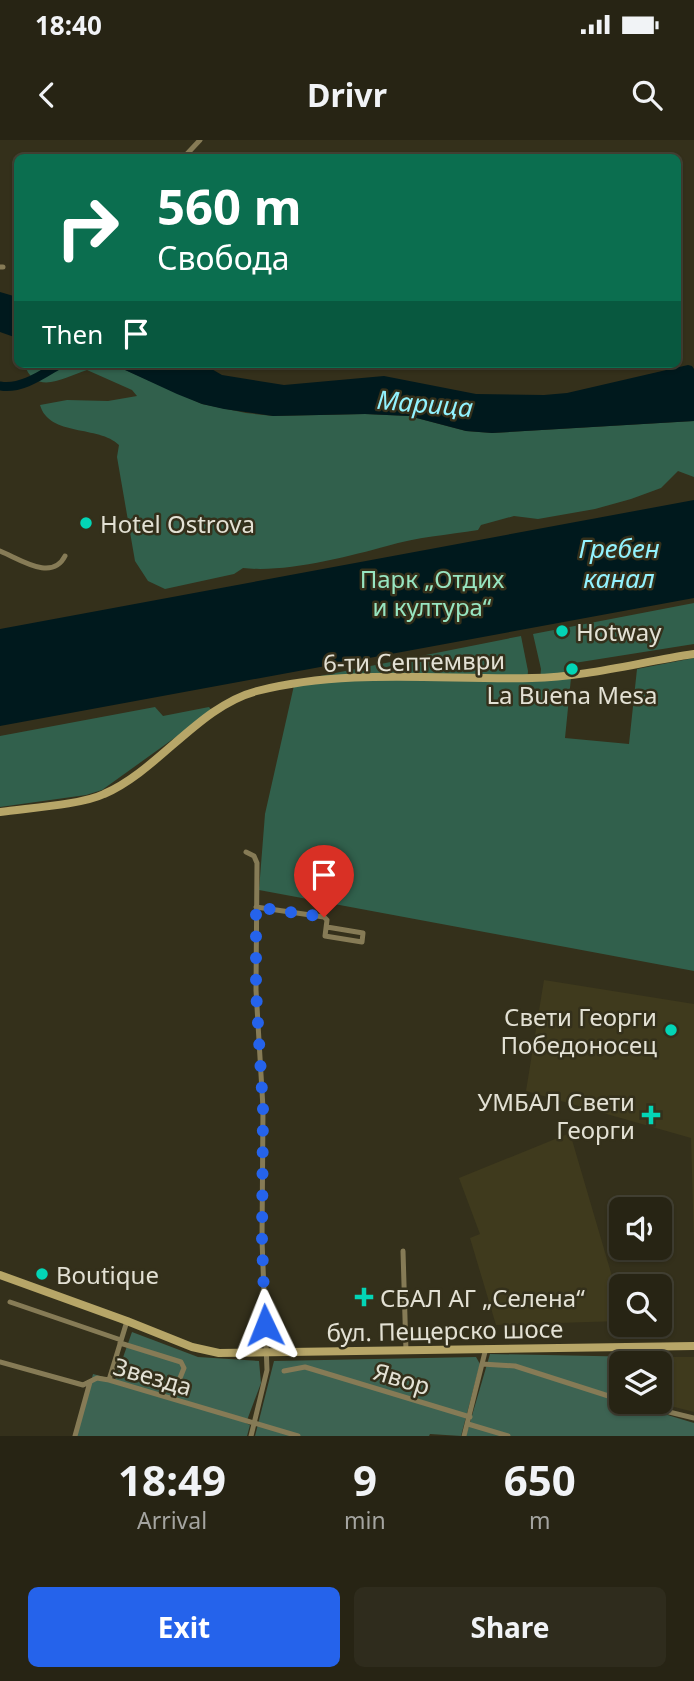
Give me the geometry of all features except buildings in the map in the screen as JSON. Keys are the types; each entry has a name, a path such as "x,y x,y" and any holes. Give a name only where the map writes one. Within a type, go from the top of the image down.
{"street":[{"path":"187,154 200,140"},
{"path":"0,551 42,569 56,568 61,565 65,556"},
{"name":"6-ти Септември","path":"0,812 90,799 106,794 220,709 240,696 263,690 345,677 566,677 694,654"},
{"path":"246,852 254,856 257,863 256,990 263,1108 262,1240 266,1381 251,1436"},
{"path":"256,907 324,917 327,920 326,936 362,942 363,933 327,927"},
{"path":"403,1251 406,1350"},
{"name":"бул. Пещерско шосе","path":"0,1275 206,1351 694,1346"},
{"path":"10,1302 181,1362 184,1368 178,1383"},
{"path":"108,1380 127,1321"},
{"path":"464,1436 486,1348"},
{"name":"Звезда","path":"0,1362 83,1385 97,1378 108,1380 298,1436"},
{"path":"482,1364 515,1366 609,1396"},
{"name":"Явор","path":"284,1371 305,1367 470,1417"},
{"path":"75,1436 90,1381"},
{"path":"672,1413 694,1419"},
{"path":"468,1424 508,1436"}],"shaded area":[{"name":"УМБАЛ Свети Георги","path":"544,980 694,1004 694,1244 691,1138 526,1091"},
{"path":"570,1133 611,1274 609,1274 609,1321 496,1325 470,1238 480,1234 459,1178"},
{"path":"672,1357 694,1357 694,1412 672,1406"}],"green space":[{"path":"26,368 121,368 202,404 246,413 273,416 409,416 466,431 492,433 694,421 694,477 678,471 661,488 595,509 538,519 514,516 481,525 478,530 409,540 296,566 243,568 234,574 165,589 148,581 135,561 117,457 119,445 99,435 53,422 45,415 40,405 67,400 108,401 137,396 132,390 87,370 51,382 36,380"},
{"path":"694,603 694,644 568,664 571,678 565,738 629,744 637,669 694,658 694,971 259,890 265,814 295,681 521,636 528,671 527,682 540,681 541,669 533,634"},
{"path":"155,707 163,716 209,707 212,711 102,790 86,795 0,807 0,736"},
{"path":"132,1332 198,1357 259,1361 261,1383 246,1423 250,1425 247,1436 77,1436 93,1374 115,1380"},
{"path":"490,1354 609,1356 609,1414 664,1414 694,1423 694,1436 466,1436"},
{"path":"476,1357 480,1364 461,1436 255,1436 274,1361"}],"water":[{"path":"0,292 14,296 14,337 0,332"},
{"name":"Марица","path":"688,365 694,369 694,421 492,433 466,431 409,416 273,416 202,404 121,368 210,368 222,375 284,385 384,376 476,394 544,395 567,393"},
{"name":"Гребен канал","path":"694,500 694,598 0,726 0,629"}],"waterway":[{"path":"0,386 16,386 53,368"}],"place":[{"name":"Hotel Ostrova","path":"86,523"},
{"name":"Hotway","path":"562,631"},
{"name":"La Buena Mesa","path":"572,669"},
{"name":"Свети Георги Победоносец","path":"671,1030"},
{"name":"УМБАЛ Свети Георги","path":"651,1115"},
{"name":"Boutique","path":"42,1274"},
{"name":"СБАЛ АГ „Селена“","path":"364,1297"}],"route":[{"path":"265,1325 262,1240 263,1108 256,990 256,907 324,917"}],"park label":[{"name":"Парк „Отдих и култура“","path":"432,592"}]}
